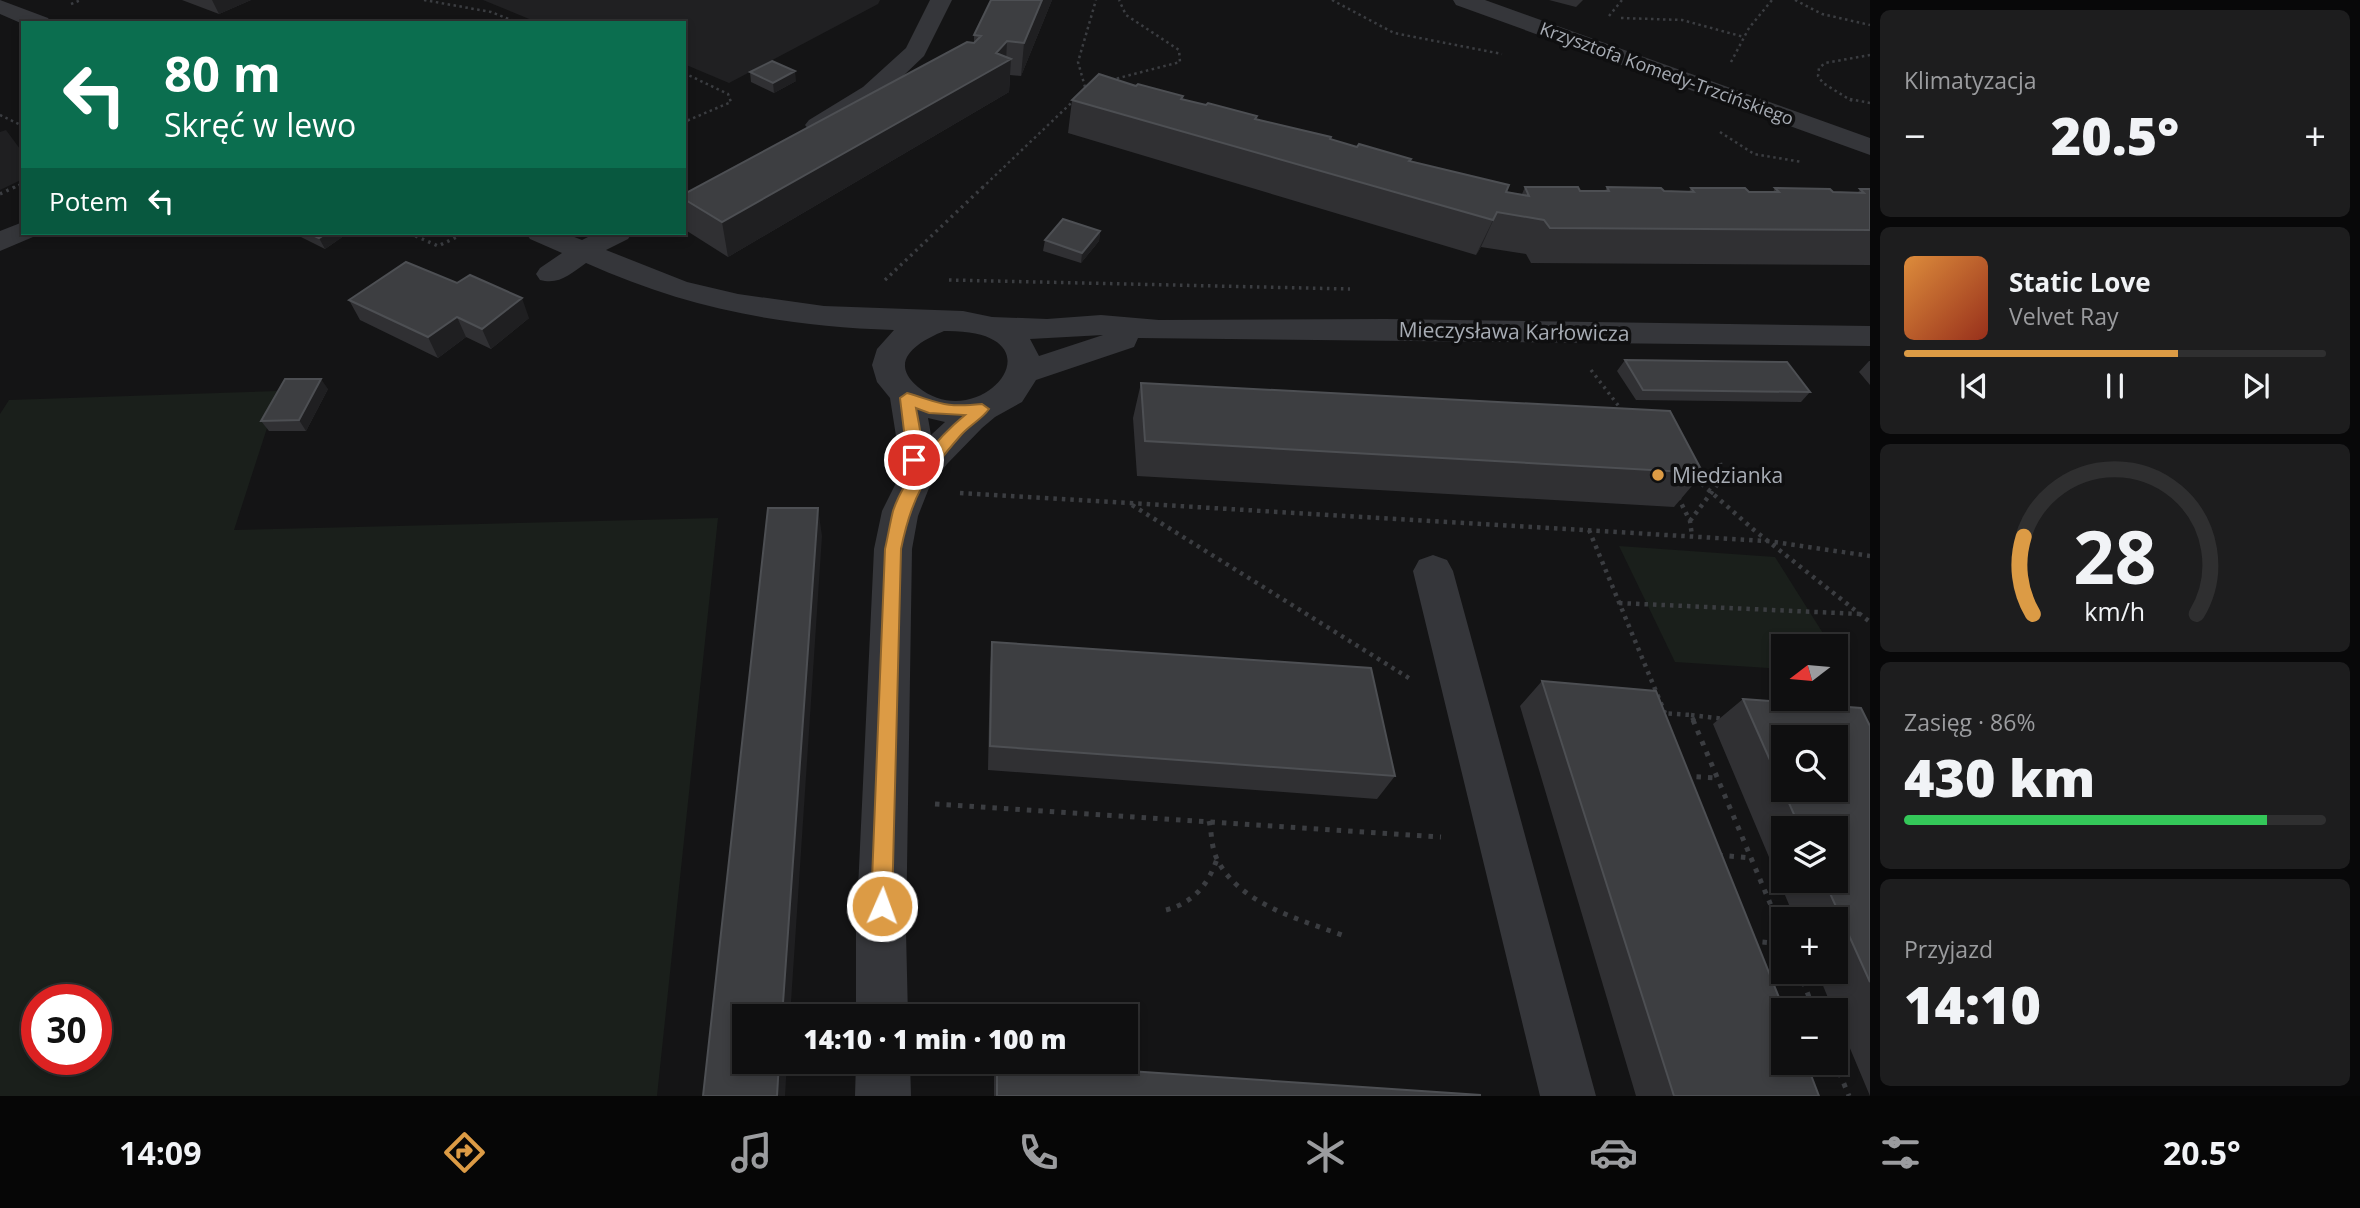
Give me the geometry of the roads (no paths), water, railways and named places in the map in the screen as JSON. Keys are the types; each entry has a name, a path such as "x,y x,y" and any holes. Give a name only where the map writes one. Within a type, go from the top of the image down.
{"street":[{"path":"794,138 872,92 916,51 941,0"},
{"name":"Krzysztofa Komedy-Trzcińskiego","path":"1471,1 1870,146"},
{"path":"0,6 35,21"},
{"path":"0,242 21,232"},
{"path":"545,235 669,286 708,298 790,314 966,321 992,327 1011,338 1022,354 1025,372 1012,394 982,409 958,429 930,488 901,510 893,549 882,1004"},
{"path":"551,274 583,251 614,235"},
{"path":"790,314 858,345 888,363"},
{"path":"940,321 920,326 903,336 892,348 888,363 892,381 907,398 929,408 955,412 982,409"},
{"name":"Mieczysława Karłowicza","path":"992,327 1047,329 1101,325 1159,330 1386,329 1870,336"},
{"name":"Mieczysława Karłowicza","path":"1025,372 1159,330"},
{"path":"907,398 914,436 930,488"},
{"path":"1433,571 1569,1096"},
{"path":"883,1074 883,1096"}],"place":[{"name":"Miedzianka","path":"1658,475"}]}
